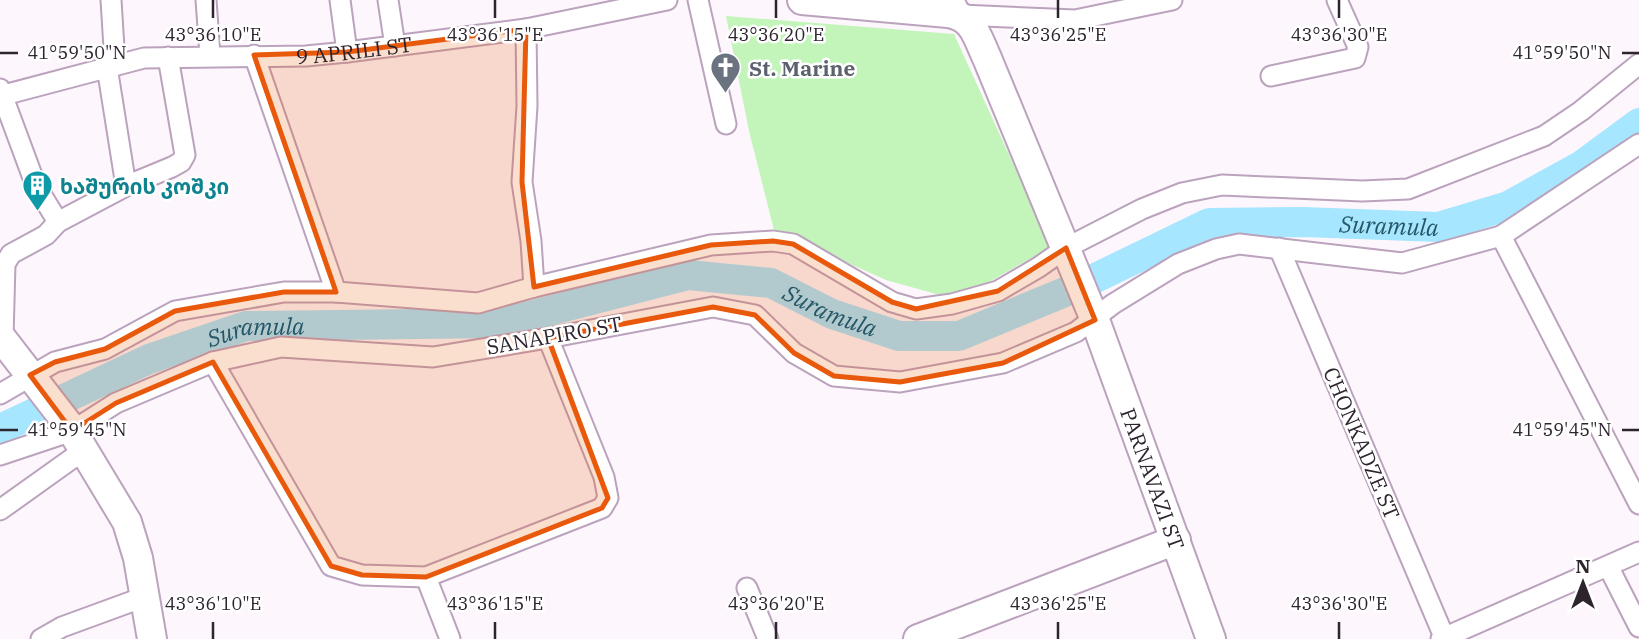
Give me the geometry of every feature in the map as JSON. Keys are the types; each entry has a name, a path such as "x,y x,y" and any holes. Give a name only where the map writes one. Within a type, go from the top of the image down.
{"street":[{"path":"111,0 111,66 126,186"},
{"path":"206,0 210,55"},
{"path":"341,0 347,52"},
{"path":"388,0 395,46"},
{"name":"9 APRILI ST","path":"1,94 144,58 210,55 306,56 347,52 526,29 667,0"},
{"path":"698,0 726,124"},
{"path":"802,0 958,8 1075,20 1100,8 1172,0"},
{"path":"1270,76 1355,58 1358,47 1337,0"},
{"path":"958,8 968,20 987,58 1069,256"},
{"path":"526,29 527,106 522,182 531,240 534,287"},
{"path":"254,55 336,292"},
{"path":"152,639 138,558 127,522 74,435 1,337 7,258 46,234 58,222 126,186 172,167 185,155 168,57"},
{"path":"0,394 33,379 55,362 105,349 175,311 284,292 336,292 478,303 711,245 773,240 793,244 892,302 916,309 952,304 998,291 1069,256 1142,209 1182,193 1222,185 1362,191 1408,189 1544,136 1581,111 1639,64"},
{"path":"1,94 36,186 58,222"},
{"name":"SANAPIRO ST","path":"0,455 74,435 116,403 213,362 281,347 433,356 713,307 755,315 794,353 834,376 900,382 1003,363 1076,332 1113,304 1178,264 1198,255 1238,244 1402,263 1501,236 1639,144"},
{"path":"1501,236 1639,504"},
{"name":"CHONKADZE ST","path":"1279,248 1443,639"},
{"name":"PARNAVAZI ST","path":"1069,256 1211,639"},
{"path":"213,362 331,566 362,575 426,577 602,508 608,498 604,477 548,338"},
{"path":"0,510 74,435"},
{"path":"918,639 1176,540"},
{"path":"1443,639 1639,552"},
{"path":"1608,566 1639,627"},
{"path":"426,577 450,639"},
{"path":"747,588 768,639"},
{"path":"41,639 62,627 144,597"}],"highlighted area":[{"path":"526,29 522,182 534,287 711,245 773,241 793,244 892,302 916,309 998,291 1066,248 1095,320 1003,363 900,382 834,376 794,353 755,315 713,307 548,338 608,498 602,508 426,577 362,575 331,566 213,362 116,403 72,431 30,375 55,362 105,349 175,311 284,292 336,292 254,55 347,52"}],"green space":[{"path":"726,16 954,34 1051,247 980,287 943,296 886,280 774,230 749,131"}],"waterway":[{"name":"Suramula","path":"0,429 149,359 246,326 502,323 688,275 771,283 832,314 899,336 959,336 1077,287 1209,223 1303,222 1438,227 1508,206 1582,165 1639,123"}],"place":[{"name":"St. Marine","path":"726,95"},
{"name":"ხაშურის კოშკი","path":"37,213"}]}
